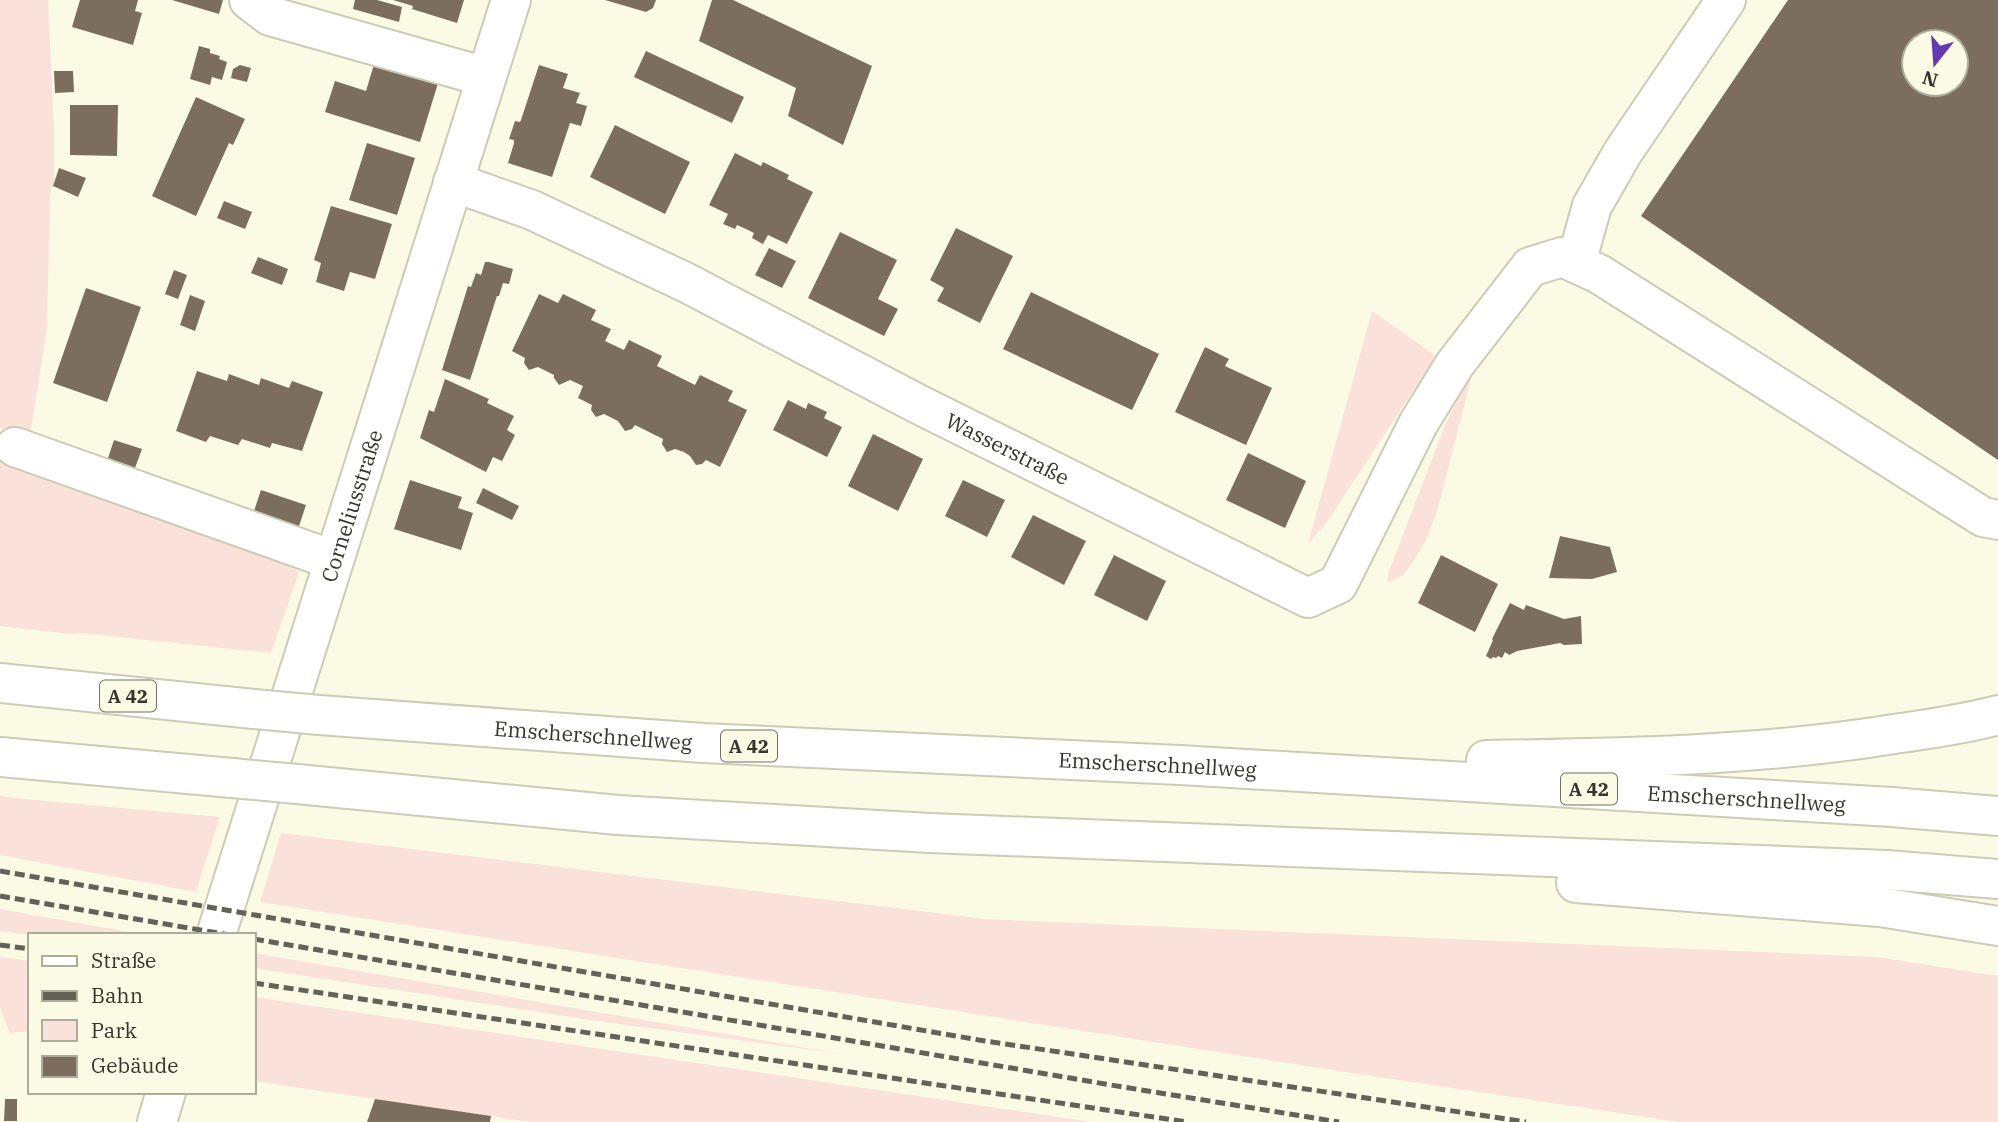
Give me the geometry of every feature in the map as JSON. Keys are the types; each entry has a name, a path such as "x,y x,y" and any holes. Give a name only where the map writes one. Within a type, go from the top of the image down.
{"main road":[{"path":"249,0 270,16 486,78"},
{"name":"Corneliusstraße","path":"217,933 510,0"},
{"path":"1726,0 1623,152 1598,195 1592,206 1576,263 1599,274 1983,517 1998,520"},
{"name":"Wasserstraße","path":"453,182 532,210 685,282 931,410 1308,598 1338,583 1418,424 1455,364 1530,267 1562,257 1576,263"},
{"path":"15,447 333,560"},
{"name":"Emscherschnellweg","path":"1,683 319,715 703,743 1180,765 1878,806 1998,816"},
{"path":"1180,765 1629,757 1746,751 1858,740 1975,722 1998,715"},
{"path":"0,757 632,816 930,833 1887,870 1998,879"},
{"path":"1417,852 1540,880 1880,907 1998,926"},
{"path":"157,1122 165,1094"}],"green space":[{"path":"0,0 48,0 54,183 51,186 50,202 47,328 30,436 0,428"},
{"path":"1372,311 1436,356 1327,522 1308,544"},
{"path":"1469,379 1437,512 1426,540 1403,575 1387,581 1447,420"},
{"path":"0,449 272,557 299,572 271,653 0,626"},
{"path":"0,796 220,817 196,892 0,855"},
{"path":"281,833 985,919 1877,957 1998,976 1998,1122 1680,1122 260,902"},
{"path":"0,909 135,933 28,935 0,931"},
{"path":"256,953 842,1054 597,1021 256,968"},
{"path":"0,957 28,961 28,1031 10,1033 0,1008"},
{"path":"256,997 1092,1122 530,1122 256,1081"}],"building":[{"path":"80,0 138,0 135,11 142,13 133,45 72,27"},
{"path":"172,0 223,0 219,14"},
{"path":"355,0 377,0 402,7 399,22 353,9"},
{"path":"393,0 464,0 457,23"},
{"path":"605,0 656,0 653,8 646,12"},
{"path":"712,0 733,0 872,66 843,145 788,116 796,88 699,41"},
{"path":"1788,0 1998,0 1998,460 1641,216"},
{"path":"199,46 210,49 210,53 227,62 222,80 212,77 210,85 190,79"},
{"path":"646,51 744,97 732,123 634,77"},
{"path":"375,61 439,80 420,142 325,112 335,81 366,91"},
{"path":"240,65 251,68 247,82 231,78 233,69"},
{"path":"539,65 568,74 563,88 580,93 576,103 587,106 581,126 570,123 552,177 508,163 514,143 514,140 509,139 515,121 521,120"},
{"path":"54,71 73,71 74,92 55,93"},
{"path":"196,97 245,119 233,145 229,143 196,216 152,196"},
{"path":"70,105 118,105 117,156 70,155"},
{"path":"615,125 690,162 665,214 590,177"},
{"path":"367,143 415,158 397,215 349,200"},
{"path":"735,153 761,166 763,162 789,175 787,179 813,192 787,244 768,235 763,244 752,238 754,233 746,229 737,225 735,229 723,224 728,214 709,205"},
{"path":"59,168 86,178 78,197 53,186"},
{"path":"224,201 252,212 245,229 217,218"},
{"path":"331,206 392,224 375,279 350,272 344,291 316,282 321,263 314,260"},
{"path":"956,228 1013,256 980,323 937,301 944,288 930,280"},
{"path":"840,232 897,260 878,299 898,309 884,336 808,298"},
{"path":"769,248 796,261 782,288 755,275"},
{"path":"258,257 288,269 282,285 251,273"},
{"path":"485,262 513,269 509,284 503,283 497,296 470,380 442,370 468,286 471,287 476,273 481,275"},
{"path":"174,270 187,275 178,299 165,294"},
{"path":"86,288 141,307 107,402 53,383"},
{"path":"1031,292 1159,354 1132,410 1003,349"},
{"path":"539,294 558,303 563,294 596,310 591,320 611,329 605,341 624,350 629,340 662,356 657,366 695,385 700,375 733,391 728,401 747,410 720,467 706,460 696,465 690,456 675,449 667,452 662,444 663,439 635,425 625,431 618,421 604,414 596,417 591,410 592,405 578,398 583,386 570,380 559,385 554,375 538,367 529,370 524,363 525,358 512,351"},
{"path":"190,295 205,301 195,331 180,325"},
{"path":"1205,347 1229,359 1225,366 1272,388 1246,445 1175,412"},
{"path":"197,371 227,381 229,374 259,385 261,378 289,388 292,381 323,392 302,451 272,443 270,448 242,439 238,445 210,436 206,442 176,431"},
{"path":"445,379 489,399 487,403 514,416 507,430 515,435 502,461 493,457 486,472 420,438 429,410 434,412"},
{"path":"788,400 806,409 808,403 827,412 824,418 842,427 827,457 773,430"},
{"path":"873,434 923,459 898,511 848,486"},
{"path":"114,440 142,449 135,468 108,458"},
{"path":"1248,453 1306,481 1285,528 1226,500"},
{"path":"410,480 462,497 458,508 473,513 461,550 394,529"},
{"path":"963,480 1005,500 987,537 945,516"},
{"path":"483,488 519,506 512,520 476,503"},
{"path":"261,490 306,505 296,535 251,520"},
{"path":"1033,515 1086,541 1064,585 1011,557"},
{"path":"1560,536 1610,547 1617,572 1592,579 1549,578"},
{"path":"1114,555 1166,581 1147,621 1094,595"},
{"path":"1441,555 1498,584 1475,632 1418,603"},
{"path":"1510,603 1524,610 1526,605 1564,619 1581,616 1582,644 1560,643 1509,655 1505,652 1502,658 1498,656 1491,659 1486,656"},
{"path":"5,1099 17,1099 17,1121 4,1121"},
{"path":"375,1099 491,1116 490,1122 367,1122"}],"railway":[{"path":"0,871 979,1040 1526,1122"},
{"path":"0,896 218,933"},
{"path":"256,939 1339,1122"},
{"path":"0,945 28,949"},
{"path":"256,983 1187,1122"}]}
